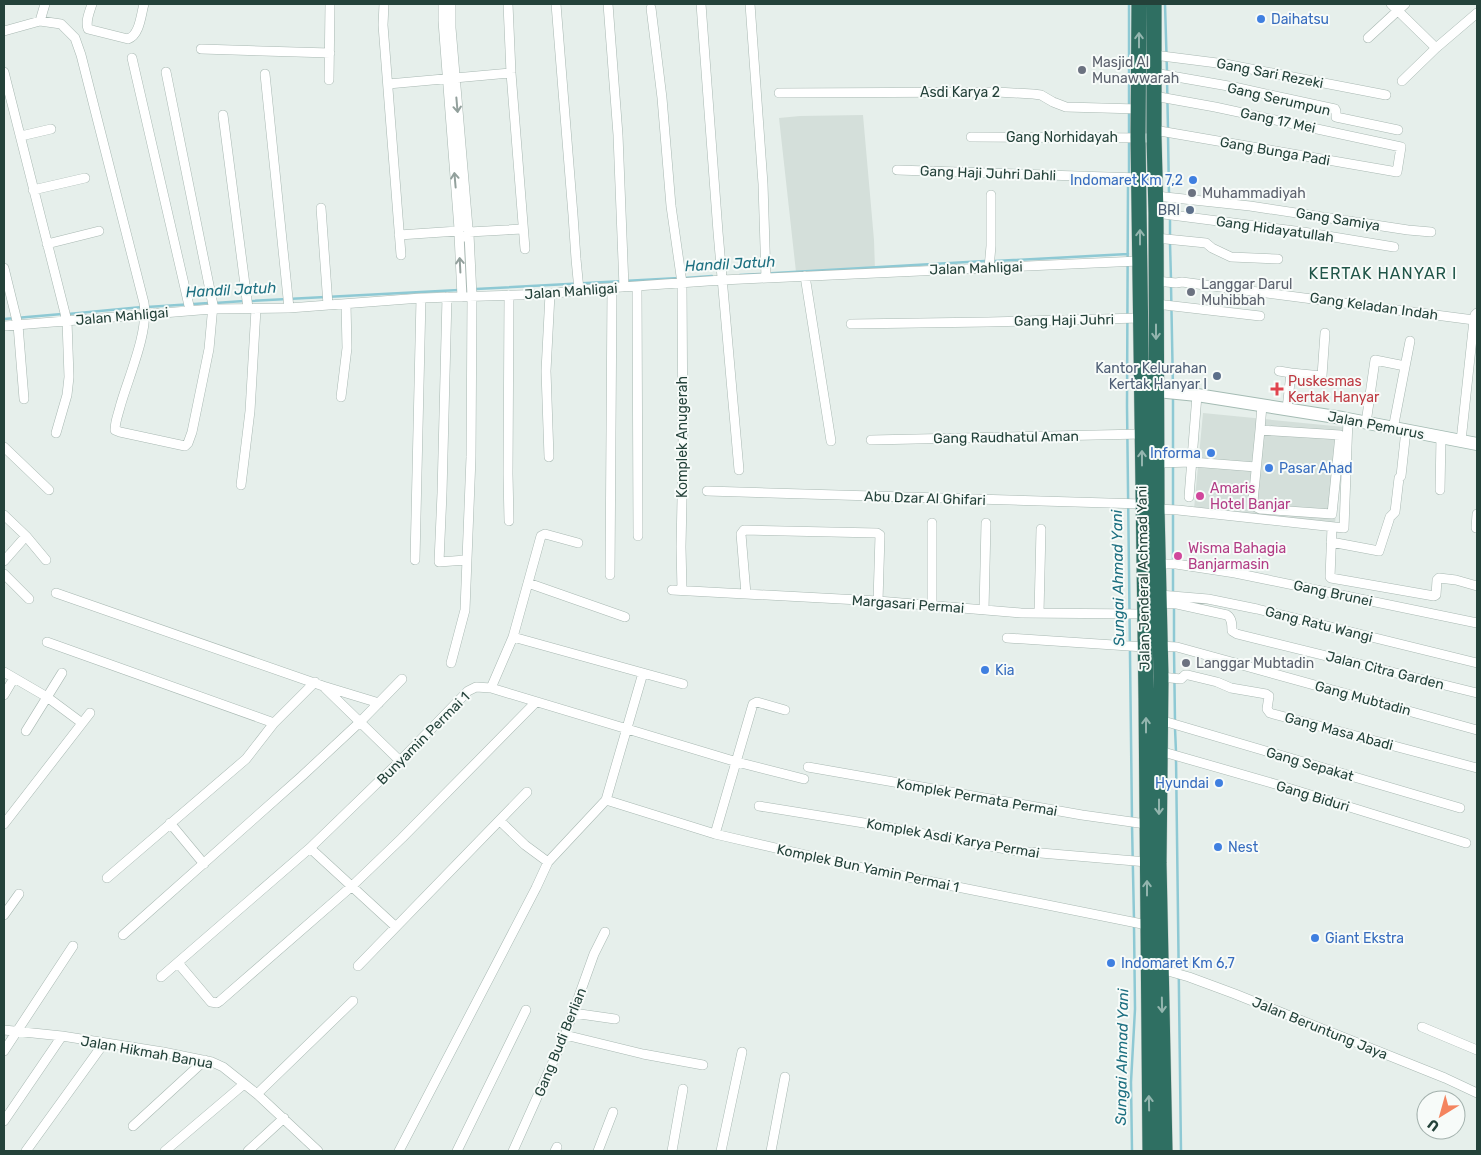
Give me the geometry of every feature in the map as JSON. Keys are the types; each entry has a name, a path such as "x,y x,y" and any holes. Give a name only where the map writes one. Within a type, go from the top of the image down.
{"highway":[{"name":"Jalan Jenderal Achmad Yani","path":"1139,4 1131,109 1136,261 1132,318 1132,614 1133,646 1153,778 1161,969 1165,1151"},
{"name":"Jalan Jenderal Achmad Yani","path":"1150,1151 1138,923 1146,862 1146,824 1153,778 1171,755 1165,197 1160,133 1163,97 1162,56 1154,4"}],"street":[{"path":"40,21 45,4"},
{"path":"92,4 87,22 88,29 132,38 136,32 144,4"},
{"path":"330,4 330,80"},
{"path":"384,4 383,25 401,255"},
{"path":"443,4 443,21 451,79 464,231 472,296 471,457 465,610 451,663"},
{"path":"451,4 451,79"},
{"path":"508,4 511,73 525,249"},
{"path":"556,4 579,286"},
{"path":"608,4 618,135 624,283"},
{"path":"701,4 739,470"},
{"path":"750,4 763,184 766,275"},
{"path":"1368,38 1394,7 1405,4"},
{"path":"1394,7 1436,48"},
{"name":"Komplek Anugerah","path":"652,8 671,206 682,280 680,547 682,590"},
{"path":"1402,81 1436,48 1477,13"},
{"path":"4,31 40,21 61,24 75,38 145,308 138,348 115,430 185,446 192,432 208,349 212,303 166,72"},
{"path":"201,49 330,53"},
{"name":"Gang Sari Rezeki","path":"1162,56 1225,64 1386,96"},
{"path":"132,58 188,305"},
{"path":"4,72 66,316 69,377 67,395 56,433"},
{"path":"388,84 511,73"},
{"path":"265,74 289,302"},
{"name":"Gang Serumpun","path":"1162,74 1234,87 1336,110 1336,117 1398,130"},
{"name":"Asdi Karya 2","path":"779,93 997,92 1041,95 1066,107 1131,109"},
{"name":"Gang 17 Mei","path":"1163,97 1216,106 1401,147 1397,172"},
{"path":"223,115 237,226 250,304 250,411 241,485"},
{"path":"21,136 51,129"},
{"name":"Gang Norhidayah","path":"971,137 1131,137 1160,133"},
{"name":"Gang Bunga Padi","path":"1160,133 1397,172"},
{"name":"Gang Haji Juhri Dahli","path":"897,170 1132,178"},
{"path":"34,190 85,178"},
{"path":"989,268 991,195"},
{"name":"Gang Samiya","path":"1165,197 1250,206 1431,232"},
{"path":"321,208 328,299"},
{"name":"Gang Hidayatullah","path":"1165,214 1394,246"},
{"path":"400,235 523,229"},
{"path":"47,244 99,231"},
{"path":"462,297 464,231"},
{"path":"1165,239 1206,243 1231,257 1278,259"},
{"name":"Jalan Mahligai","path":"4,326 17,320 212,303 250,304 328,299 346,304 421,298 550,294 579,286 612,288 624,283 637,286 722,277 805,276 1136,261"},
{"path":"4,268 17,320 24,399"},
{"path":"805,276 831,441"},
{"name":"Gang Keladan Indah","path":"1166,282 1182,282 1476,316"},
{"path":"637,286 638,536"},
{"path":"610,575 612,288"},
{"path":"549,457 546,371 550,294"},
{"path":"509,295 509,521"},
{"path":"447,297 439,562 466,560"},
{"path":"415,560 421,298"},
{"path":"341,396 347,348 346,304"},
{"path":"1166,305 1260,316"},
{"path":"1461,442 1474,353 1476,316"},
{"name":"Gang Haji Juhri","path":"851,324 1132,318"},
{"path":"1279,371 1322,376 1325,333"},
{"path":"1331,542 1379,551 1390,517 1395,512 1399,478 1401,476 1400,430 1405,366 1410,341"},
{"path":"1366,423 1375,360 1405,366"},
{"path":"1287,409 1291,373"},
{"name":"Jalan Pemurus","path":"1168,392 1197,394 1372,423 1477,444"},
{"path":"1189,497 1197,394"},
{"path":"1262,405 1253,501 1256,507 1260,509 1332,514 1340,435 1345,419"},
{"path":"1168,509 1344,528 1345,419"},
{"path":"1260,430 1340,435"},
{"name":"Gang Raudhatul Aman","path":"871,440 1132,434"},
{"path":"1440,490 1441,437"},
{"path":"4,447 49,490"},
{"path":"1168,463 1192,462 1256,468"},
{"name":"Abu Dzar Al Ghifari","path":"707,491 1132,504"},
{"path":"1476,528 1477,514"},
{"path":"4,515 26,536 46,560"},
{"path":"932,523 932,606"},
{"path":"984,610 986,523"},
{"path":"1332,526 1331,578 1434,596 1439,578 1456,580 1477,586"},
{"path":"1039,613 1041,529"},
{"path":"746,594 741,534 744,530 877,533 880,535 878,601"},
{"path":"490,688 513,637 541,536 543,534 578,543"},
{"path":"4,561 26,536"},
{"name":"Gang Brunei","path":"1168,564 1235,572 1477,623"},
{"path":"4,574 29,599"},
{"path":"528,583 624,617"},
{"name":"Margasari Permai","path":"672,590 878,601 1039,613 1132,614"},
{"path":"56,593 319,684 380,703"},
{"name":"Gang Ratu Wangi","path":"1169,599 1208,599 1257,609 1477,663"},
{"name":"Jalan Citra Garden","path":"1169,599 1227,615 1231,620 1232,631 1237,634 1477,693"},
{"path":"513,637 682,684"},
{"path":"1007,638 1133,646"},
{"path":"46,642 274,723"},
{"name":"Gang Mubtadin","path":"1169,646 1477,730"},
{"path":"4,672 47,697 82,723"},
{"path":"26,731 62,673"},
{"path":"399,1151 548,862 606,800 643,674"},
{"name":"Gang Masa Abadi","path":"1170,678 1188,675 1217,682 1231,688 1266,694 1269,696 1267,709 1270,713 1477,768"},
{"path":"4,695 14,678"},
{"path":"123,935 302,776 380,703 402,679"},
{"path":"319,684 400,762"},
{"path":"106,878 246,759 274,723 319,684"},
{"name":"Bunyamin Permai 1","path":"161,977 310,848 400,762 468,691 476,687 490,688 737,762 804,779"},
{"path":"178,962 212,1002 217,1003 220,1001 352,886 536,702"},
{"path":"715,834 751,708 754,703 758,702 785,710"},
{"path":"4,824 90,713"},
{"name":"Gang Sepakat","path":"1170,723 1460,808"},
{"name":"Gang Biduri","path":"1171,755 1275,784 1466,843"},
{"name":"Komplek Permata Permai","path":"808,767 1082,816 1146,824"},
{"path":"358,966 527,792"},
{"name":"Komplek Bun Yamin Permai 1","path":"606,800 715,834 853,866 1138,923"},
{"name":"Komplek Asdi Karya Permai","path":"760,806 1017,851 1146,862"},
{"path":"500,821 525,845 548,862"},
{"path":"170,823 204,864"},
{"path":"310,848 396,927"},
{"path":"4,915 19,894"},
{"name":"Gang Budi Berlian","path":"513,1151 564,1035 604,932"},
{"path":"4,1050 73,946"},
{"name":"Jalan Beruntung Jaya","path":"1161,969 1188,977 1362,1044 1477,1091"},
{"path":"257,1094 353,1001"},
{"path":"457,1151 526,1010"},
{"path":"573,1013 615,1019"},
{"path":"1422,1027 1477,1050"},
{"name":"Jalan Hikmah Banua","path":"4,1030 62,1036 219,1064 257,1094 318,1151"},
{"path":"564,1035 703,1066"},
{"path":"4,1121 62,1036"},
{"path":"26,1151 104,1043"},
{"path":"721,1151 742,1052"},
{"path":"133,1126 205,1060"},
{"path":"771,1151 785,1077"},
{"path":"165,1151 244,1084"},
{"path":"672,1151 683,1089"},
{"path":"598,1151 613,1112"},
{"path":"248,1151 284,1118"}],"shaded area":[{"path":"863,115 875,270 796,272 779,118"},
{"name":"Pasar Ahad","path":"1203,413 1344,427 1335,524 1194,509"}],"waterway":[{"name":"Sungai Ahmad Yani","path":"1129,4 1129,135"},
{"name":"Sungai Ahmad Yani","path":"1165,4 1167,72"},
{"name":"Sungai Ahmad Yani","path":"1167,78 1168,130"},
{"name":"Sungai Ahmad Yani","path":"1168,135 1169,195"},
{"name":"Sungai Ahmad Yani","path":"1129,140 1129,175"},
{"name":"Sungai Ahmad Yani","path":"1128,180 1127,406 1132,820"},
{"name":"Sungai Ahmad Yani","path":"1169,200 1170,212"},
{"name":"Sungai Ahmad Yani","path":"1170,218 1170,237"},
{"name":"Sungai Ahmad Yani","path":"1170,243 1171,280"},
{"name":"Handil Jatuh","path":"995,261 1128,254"},
{"name":"Handil Jatuh","path":"740,275 985,261"},
{"name":"Handil Jatuh","path":"685,278 712,276"},
{"name":"Handil Jatuh","path":"476,289 679,278"},
{"name":"Sungai Ahmad Yani","path":"1171,285 1173,390"},
{"name":"Handil Jatuh","path":"250,301 459,290"},
{"name":"Handil Jatuh","path":"215,303 244,301"},
{"name":"Handil Jatuh","path":"147,307 209,303"},
{"name":"Handil Jatuh","path":"68,314 142,307"},
{"name":"Handil Jatuh","path":"4,319 62,314"},
{"name":"Sungai Ahmad Yani","path":"1173,398 1173,460"},
{"name":"Sungai Ahmad Yani","path":"1173,465 1173,507"},
{"name":"Sungai Ahmad Yani","path":"1173,513 1173,595"},
{"name":"Sungai Ahmad Yani","path":"1174,605 1174,645"},
{"name":"Sungai Ahmad Yani","path":"1174,650 1175,722"},
{"name":"Sungai Ahmad Yani","path":"1175,728 1176,752"},
{"name":"Sungai Ahmad Yani","path":"1176,758 1181,1151"},
{"name":"Sungai Ahmad Yani","path":"1132,825 1134,920"},
{"name":"Sungai Ahmad Yani","path":"1132,1151 1131,1082 1135,1009 1134,925"}],"place":[{"name":"Daihatsu","path":"1261,19"},
{"name":"Masjid Al Munawwarah","path":"1082,70"},
{"name":"Indomaret Km 7,2","path":"1193,180"},
{"name":"Muhammadiyah","path":"1192,193"},
{"name":"BRI","path":"1190,210"},
{"name":"Langgar Darul Muhibbah","path":"1191,292"},
{"name":"Kantor Kelurahan Kertak Hanyar I","path":"1217,376"},
{"name":"Puskesmas Kertak Hanyar","path":"1277,389"},
{"name":"Informa","path":"1211,453"},
{"name":"Pasar Ahad","path":"1269,468"},
{"name":"Amaris Hotel Banjar","path":"1200,496"},
{"name":"Wisma Bahagia Banjarmasin","path":"1178,556"},
{"name":"Langgar Mubtadin","path":"1186,663"},
{"name":"Kia","path":"985,670"},
{"name":"Hyundai","path":"1219,783"},
{"name":"Nest","path":"1218,847"},
{"name":"Giant Ekstra","path":"1315,938"},
{"name":"Indomaret Km 6,7","path":"1111,963"}],"district":[{"name":"KERTAK HANYAR I","path":"1383,273"}]}
